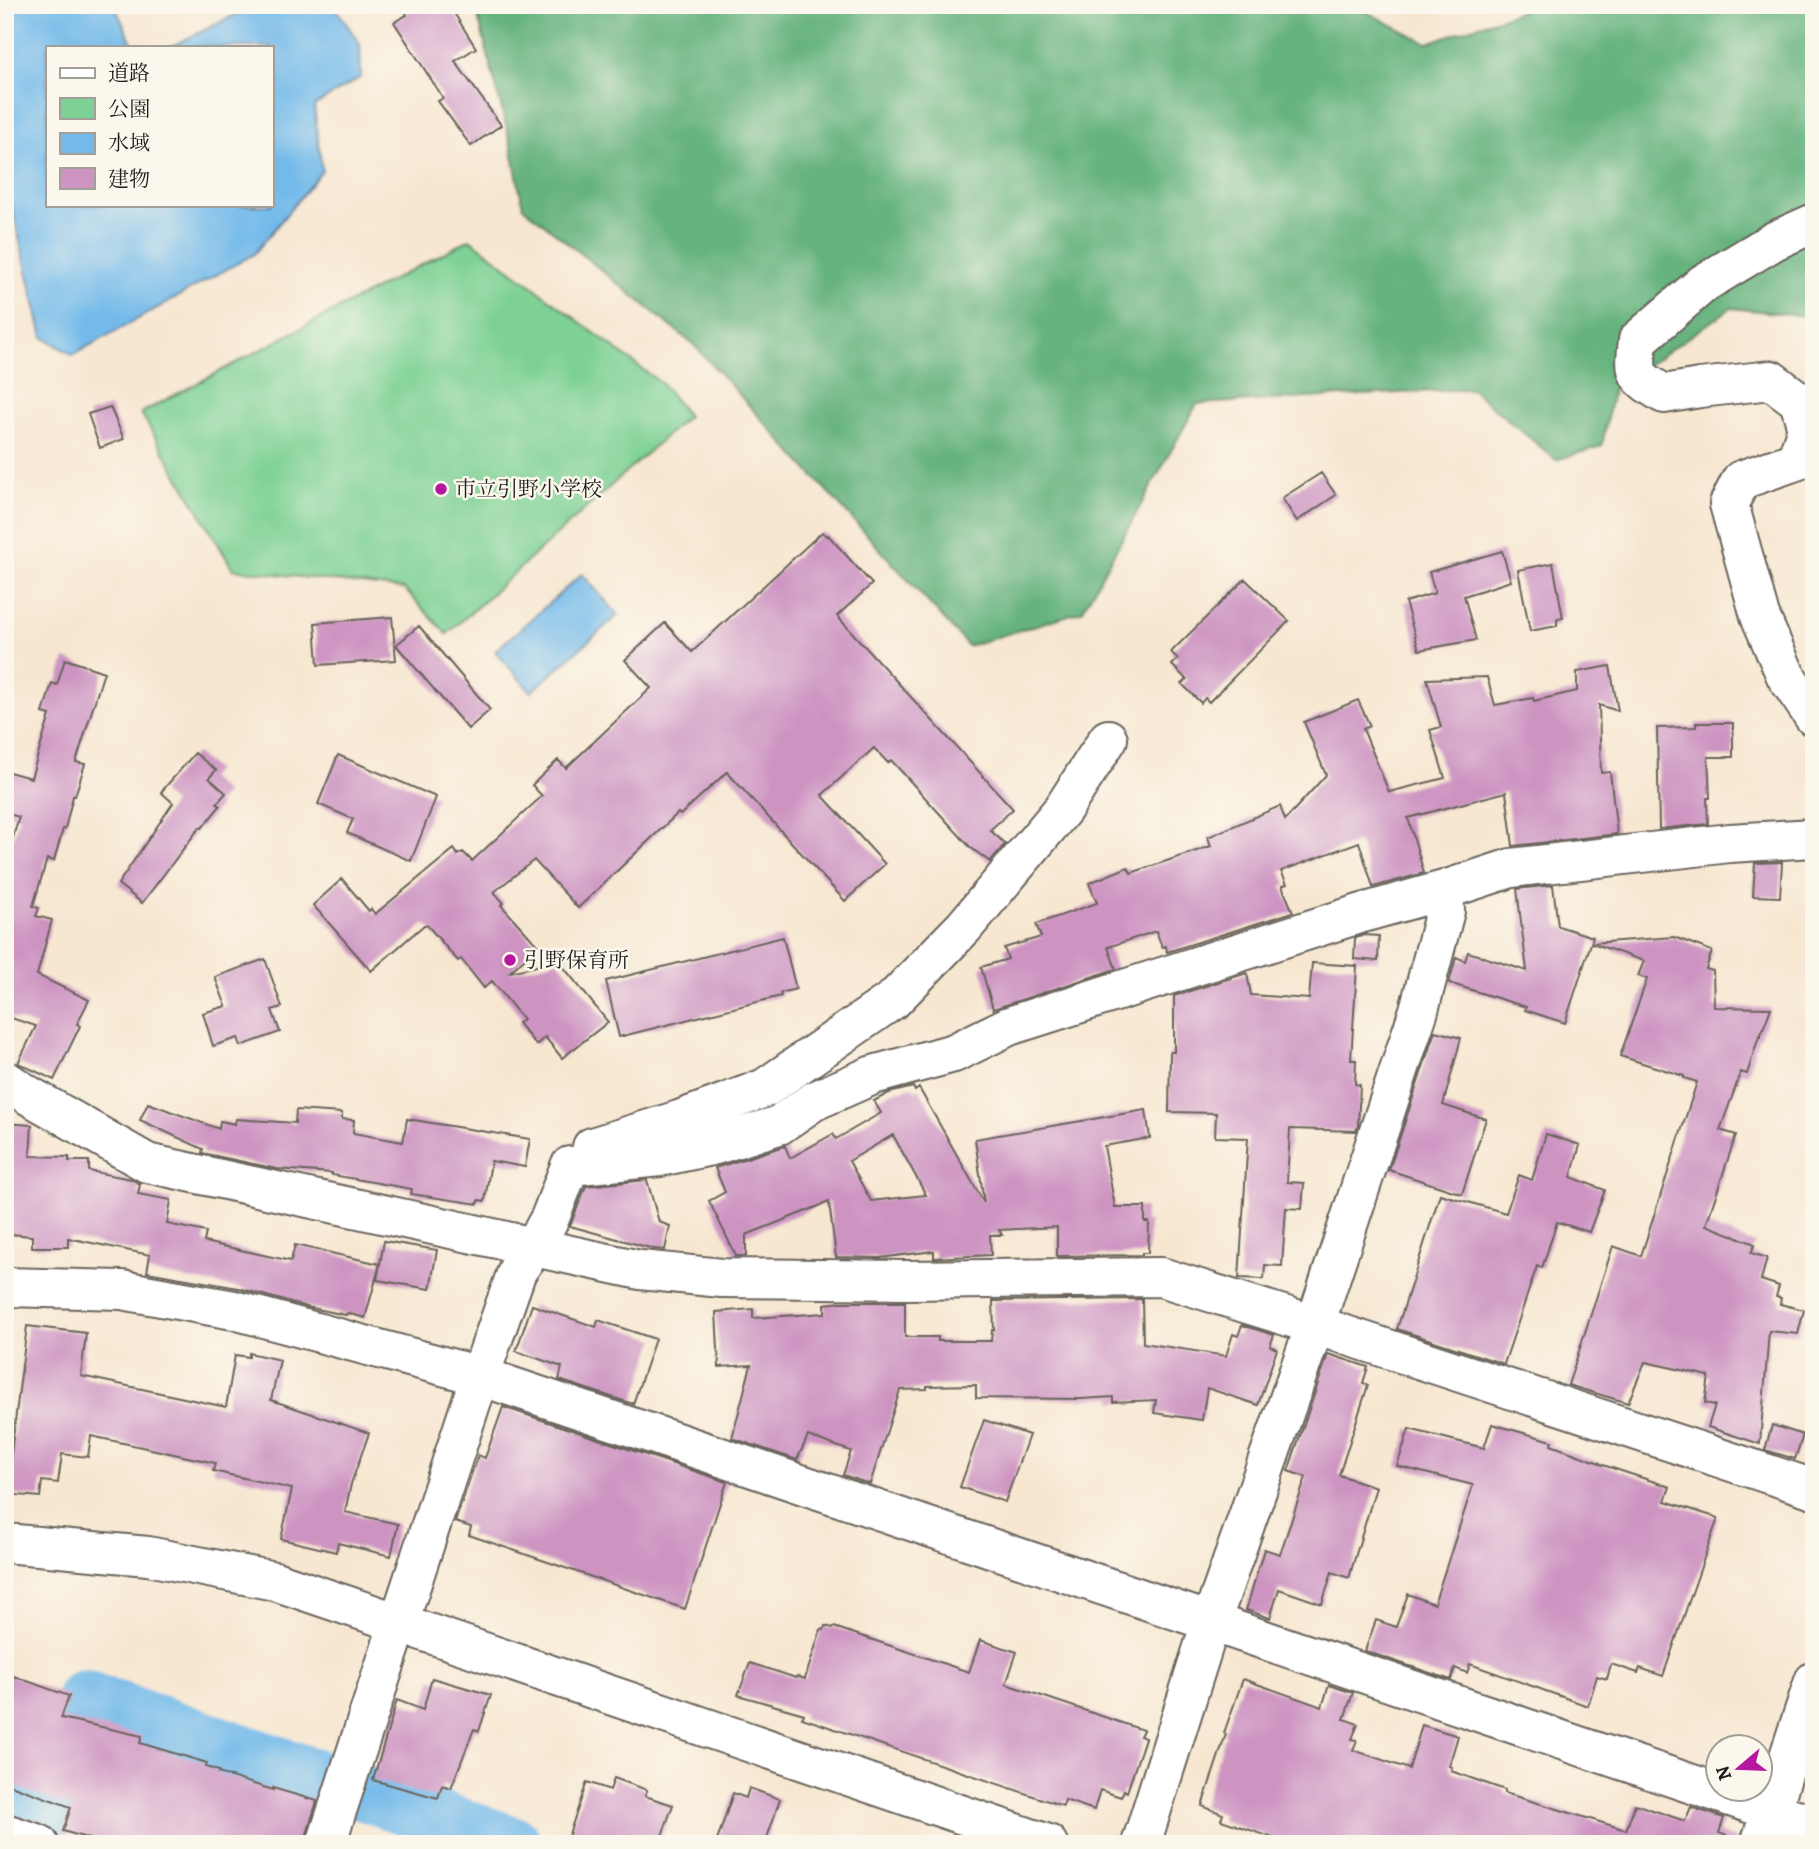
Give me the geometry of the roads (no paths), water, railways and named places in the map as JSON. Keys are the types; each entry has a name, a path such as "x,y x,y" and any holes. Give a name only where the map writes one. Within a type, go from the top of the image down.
{"street":[{"path":"1814,223 1774,241 1704,283 1638,340 1635,366 1642,381 1664,394 1771,380 1799,401 1807,428 1796,461 1741,480 1729,504 1760,616 1786,676 1814,717"},
{"path":"326,1844 517,1271 550,1217 570,1166 582,1150 679,1120 765,1088 894,999 964,927 1063,809 1108,739"},
{"path":"570,1166 660,1157 716,1145 779,1125 814,1101 873,1075 954,1053 1009,1026 1359,914 1511,869 1730,843 1814,838"},
{"path":"1140,1844 1211,1622 1315,1325 1419,1010 1445,911 1444,890"},
{"path":"5,1080 147,1163 640,1269 722,1278 908,1280 1160,1277 1315,1325 1814,1489"},
{"path":"5,1287 122,1290 234,1310 480,1376 1211,1622 1765,1827 1814,1825"},
{"path":"5,1543 148,1556 275,1581 1048,1844"},
{"path":"1765,1827 1814,1681"},
{"path":"5,1833 39,1844"}],"water":[{"path":"5,5 114,5 134,46 46,46 46,206 273,206 273,46 172,46 255,5 334,5 360,44 361,77 314,106 322,171 254,254 73,355 43,337 5,179"},
{"path":"582,574 618,615 531,692 495,651"}],"waterway":[{"path":"5,1800 49,1814 84,1698 514,1844"}],"place":[{"name":"市立引野小学校","path":"441,489"},
{"name":"引野保育所","path":"510,960"}]}
